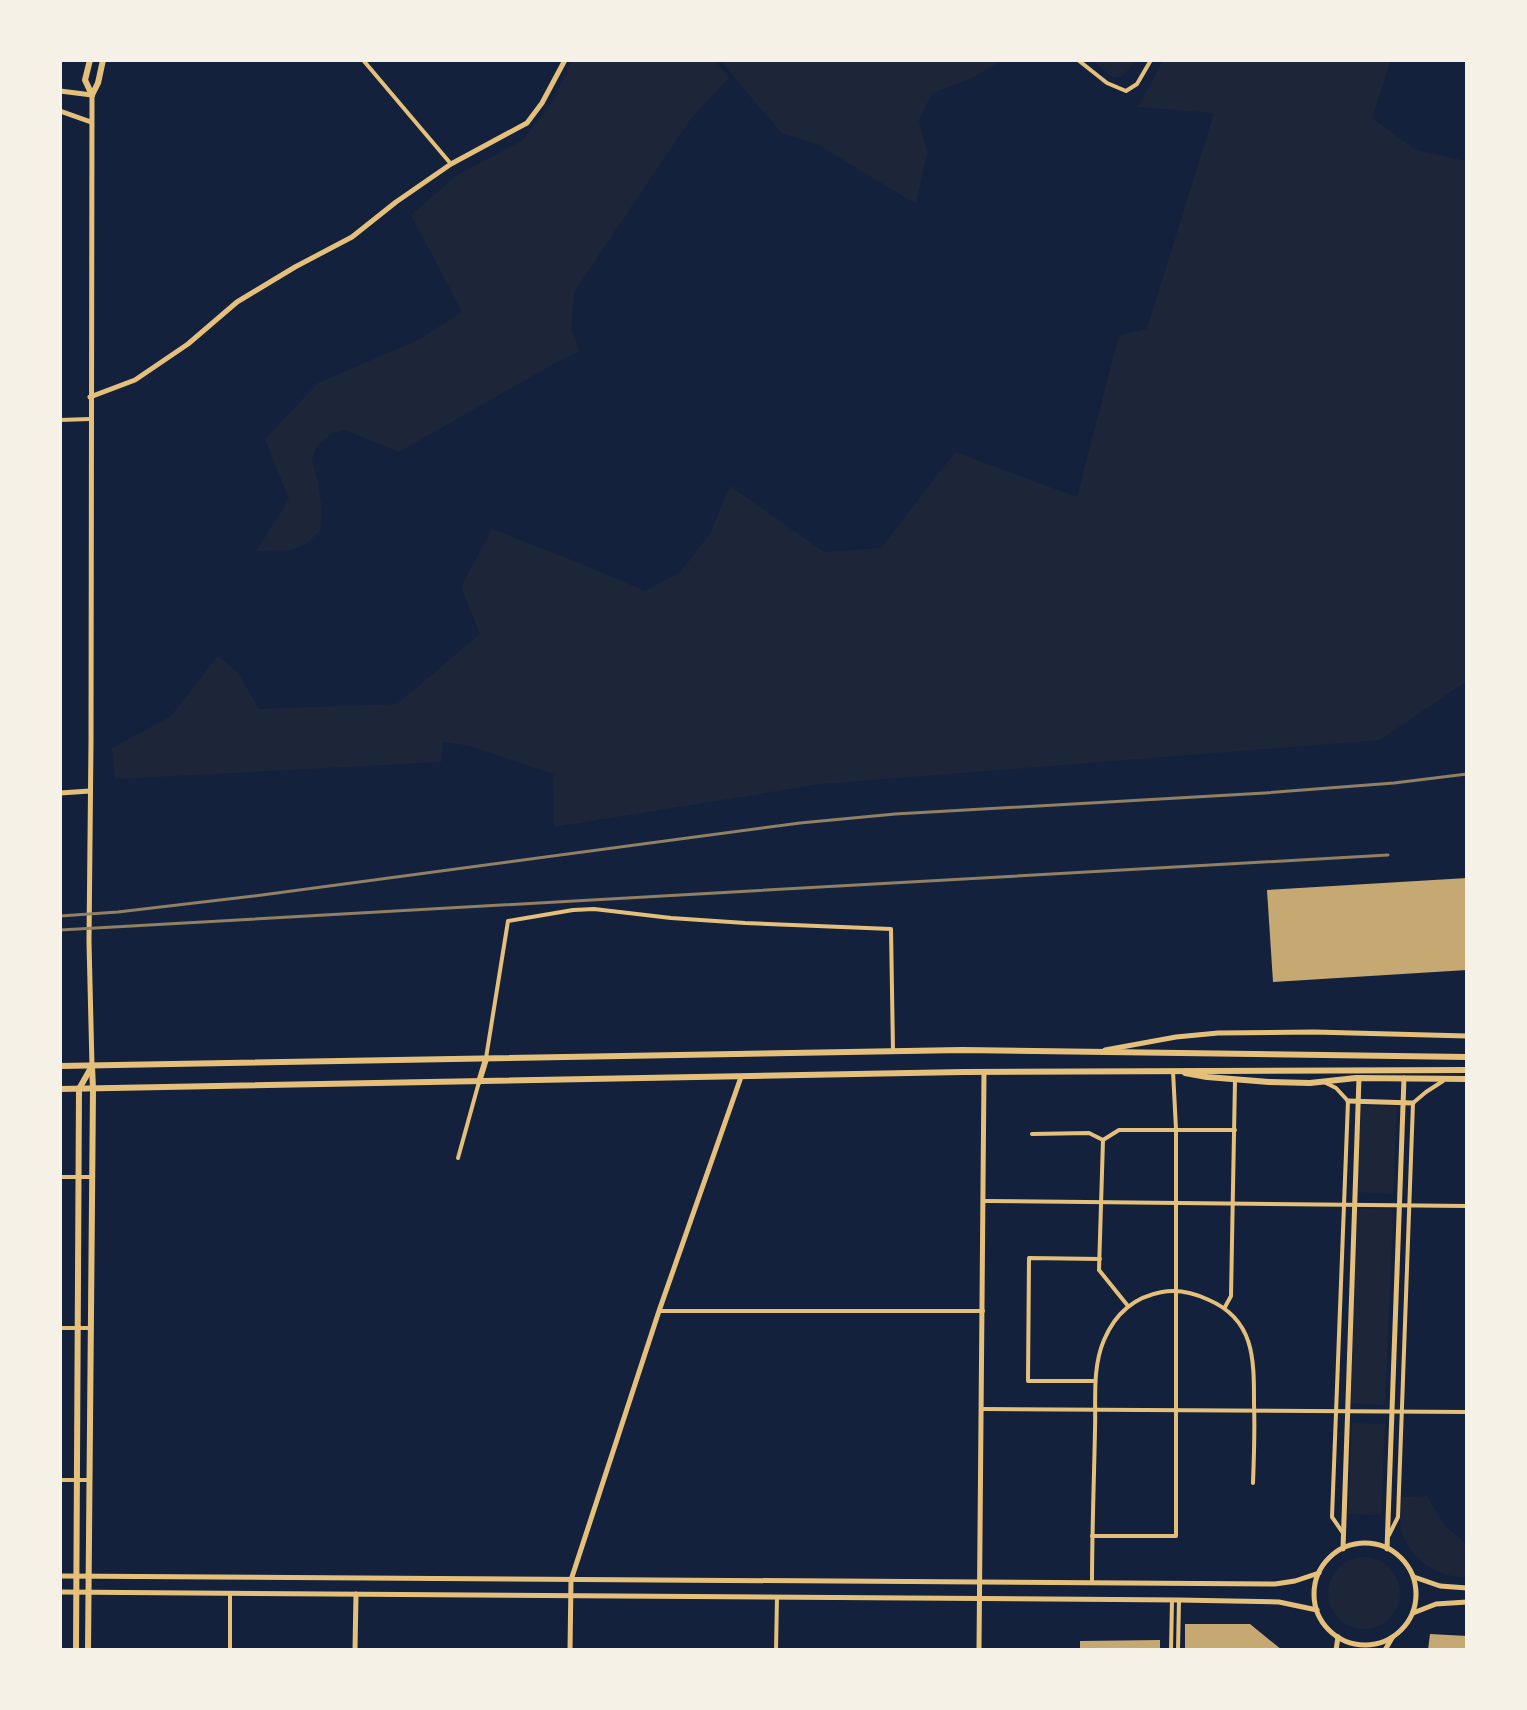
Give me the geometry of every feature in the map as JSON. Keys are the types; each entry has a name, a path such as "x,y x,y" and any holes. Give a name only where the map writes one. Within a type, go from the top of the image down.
{"main road":[{"path":"90,60 85,80 92,95"},
{"path":"88,1650 93,1089 89,942 91,122 92,95 103,60"},
{"path":"90,397 135,380 188,344 237,302 352,237 451,164 527,123 542,103 565,60"},
{"path":"60,91 92,95"},
{"path":"60,111 91,122"},
{"path":"60,793 90,791"},
{"path":"1095,1052 1218,1033 1467,1036"},
{"path":"60,1066 893,1051 1467,1057"},
{"path":"479,1082 486,1059"},
{"path":"76,1650 79,1089 92,1066"},
{"path":"60,1089 984,1072 1467,1070"},
{"path":"1173,1071 1269,1082 1359,1078 1467,1079"},
{"path":"979,1650 984,1072"},
{"path":"570,1650 571,1580 659,1311 741,1077"},
{"path":"1343,1549 1359,1078"},
{"path":"1387,1549 1404,1078"},
{"path":"1348,1101 1413,1103"},
{"path":"1385,1650 1413,1613 1416,1596 1412,1577 1404,1562 1387,1549 1365,1544 1343,1549 1328,1560 1315,1585 1317,1610 1326,1627 1338,1637 1355,1644 1365,1645 1392,1638"},
{"path":"60,1576 1275,1584 1319,1573"},
{"path":"1412,1577 1434,1585 1467,1588"},
{"path":"60,1592 1176,1600 1279,1602 1317,1610"},
{"path":"355,1650 356,1594"},
{"path":"1413,1613 1436,1604 1467,1602"},
{"path":"1336,1650 1338,1637"}],"street":[{"path":"363,60 451,164"},
{"path":"1078,60 1107,83 1126,91 1137,84 1151,60"},
{"path":"60,420 90,419"},
{"path":"486,1059 508,921 594,909 745,923 891,929 893,1051"},
{"path":"1092,1536 1176,1536 1176,1129 1173,1071"},
{"path":"1388,1537 1398,1517 1413,1103 1448,1079"},
{"path":"1225,1307 1231,1296 1235,1080"},
{"path":"458,1158 479,1082"},
{"path":"1321,1082 1336,1088 1348,1101 1332,1517 1344,1534"},
{"path":"1103,1140 1119,1130 1235,1130"},
{"path":"1032,1134 1089,1133 1103,1140"},
{"path":"1103,1140 1099,1270 1128,1306"},
{"path":"60,1177 92,1177"},
{"path":"984,1201 1467,1206"},
{"path":"1095,1381 1028,1381 1029,1258 1100,1259"},
{"path":"1092,1583 1095,1381 1102,1344 1116,1319 1128,1306 1150,1294 1176,1290 1198,1295 1225,1307 1237,1319 1253,1353 1253,1483"},
{"path":"659,1311 983,1311"},
{"path":"60,1328 91,1328"},
{"path":"982,1409 1467,1412"},
{"path":"60,1480 89,1480"},
{"path":"230,1593 230,1650"},
{"path":"776,1650 777,1597"},
{"path":"1171,1650 1176,1600"},
{"path":"1176,1600 1178,1650"}],"shaded area":[{"path":"572,60 715,60 729,78 692,117 574,292 571,329 580,351 399,452 345,430 332,433 317,445 312,460 322,511 320,531 306,544 292,550 256,551 289,499 265,439 318,383 420,339 462,312 411,215 457,175 523,140 554,100"},
{"path":"720,60 1003,60 968,80 932,93 919,120 927,153 916,204 817,144 781,133"},
{"path":"1092,60 1136,60 1123,76 1113,78"},
{"path":"1163,60 1391,60 1372,118 1416,150 1467,161 1467,681 1380,740 821,784 554,827 553,774 470,746 443,742 441,762 115,779 112,748 171,716 218,656 238,673 259,709 397,704 480,634 461,587 492,529 645,591 680,572 710,534 730,486 824,552 881,548 955,452 1077,497 1119,335 1147,329 1214,113 1138,107"},
{"path":"1360,1105 1397,1107 1393,1194 1356,1192"},
{"path":"1357,1209 1393,1210 1385,1405 1348,1403"},
{"path":"1352,1423 1385,1424 1381,1515 1348,1514"},
{"path":"1427,1496 1444,1525 1467,1545 1467,1578 1435,1570 1417,1557 1405,1539 1400,1521 1402,1497"},
{"path":"1364,1557 1384,1563 1394,1573 1400,1593 1394,1613 1384,1623 1364,1629 1344,1623 1334,1613 1328,1593 1334,1573 1344,1563"}],"building":[{"path":"1467,878 1467,970 1273,982 1267,890"},
{"path":"1185,1624 1250,1624 1282,1650 1185,1650"},
{"path":"1430,1634 1467,1636 1467,1650 1428,1650"},
{"path":"1160,1640 1160,1650 1080,1650 1080,1641"}],"railway":[{"path":"60,916 262,895 800,823 895,814 1265,793 1467,774"},
{"path":"60,930 1388,855"}]}
